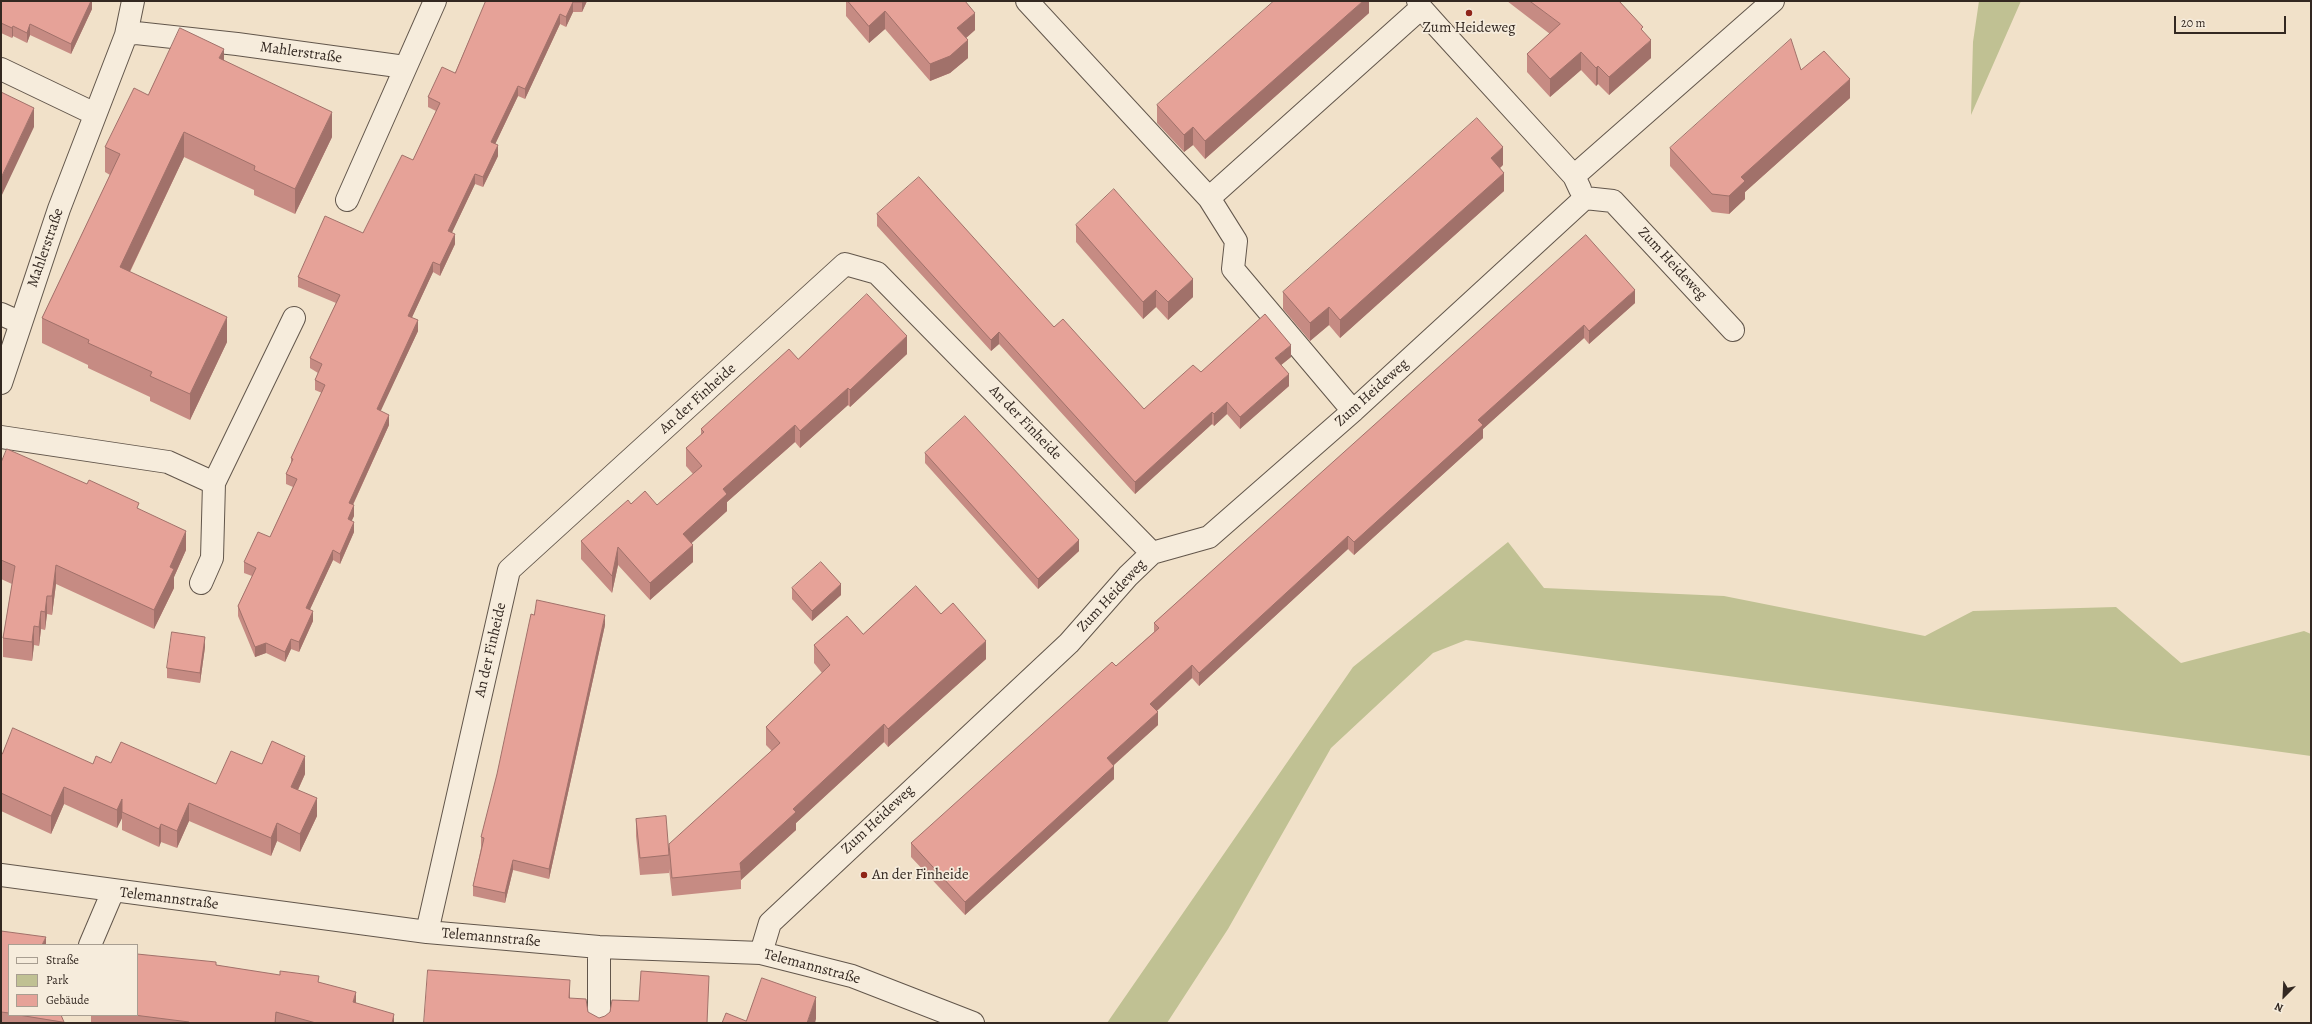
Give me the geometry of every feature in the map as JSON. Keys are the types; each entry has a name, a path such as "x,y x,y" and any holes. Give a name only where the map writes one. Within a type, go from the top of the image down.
{"street":[{"name":"Mahlerstraße","path":"1,384 59,209 126,35 132,1"},
{"path":"347,200 435,1"},
{"path":"1027,1 1209,198 1236,241 1233,269 1353,411"},
{"path":"1574,176 1772,1"},
{"path":"1209,198 1420,4 1574,176 1585,198"},
{"name":"Mahlerstraße","path":"126,35 136,33 229,43 405,66"},
{"path":"1,69 95,114"},
{"name":"Zum Heideweg","path":"761,953 770,923 1069,643 1128,576 1152,553 1209,537 1353,411 1585,198 1613,201 1733,330"},
{"name":"An der Finheide","path":"426,932 509,570 844,264 877,273 1152,553"},
{"path":"1,314 21,323"},
{"path":"201,583 212,558 214,483 294,318"},
{"path":"1,437 168,462 214,483"},
{"name":"Telemannstraße","path":"1,875 426,932 599,947 761,953 852,976 973,1023"},
{"path":"90,944 113,891"},
{"path":"599,947 599,1023"}],"green space":[{"path":"1979,1 2021,1 1971,115 1973,42"},
{"path":"1508,542 1544,588 1724,596 1925,636 1973,611 2116,607 2181,663 2304,631 2311,634 2311,756 1466,640 1433,653 1331,748 1228,929 1167,1023 1107,1023 1353,667"}],"building":[{"path":"1,1 91,1 71,44 30,24 27,33 13,26 12,28 1,23"},
{"path":"486,1 582,2 573,2 566,17 560,14 525,89 518,86 491,142 498,145 483,177 475,174 448,231 455,234 440,265 433,262 408,316 418,320 377,409 389,415 349,503 354,505 348,519 354,522 340,554 333,550 306,608 313,611 299,642 291,639 285,652 266,643 255,647 238,606 256,568 244,562 258,532 270,537 297,479 286,474 293,459 291,458 325,385 315,380 322,364 310,358 340,295 298,277 325,216 363,233 402,155 413,160 440,103 428,97 442,67 455,73"},
{"path":"848,1 965,1 975,13 957,28 968,40 950,56 930,64 885,11 869,26"},
{"path":"1274,1 1363,1 1205,141 1193,127 1184,135 1157,105"},
{"path":"1530,1 1619,1 1643,27 1641,29 1651,40 1609,77 1598,66 1596,68 1581,52 1550,79 1527,54 1560,24"},
{"path":"180,28 224,49 219,58 332,112 295,189 254,170 255,166 184,132 120,267 227,317 190,394 150,376 152,372 88,343 89,340 42,318 120,154 105,147 134,88 148,95"},
{"path":"1791,39 1801,70 1824,51 1850,79 1741,177 1745,181 1729,196 1712,194 1670,148"},
{"path":"1,92 34,108 1,178"},
{"path":"1477,118 1503,147 1491,158 1504,173 1340,320 1329,307 1310,323 1283,292"},
{"path":"919,177 1054,327 1063,319 1144,409 1193,365 1201,372 1265,314 1291,345 1275,358 1289,374 1240,417 1227,402 1214,414 1212,412 1135,482 999,332 991,340 877,214"},
{"path":"1114,189 1193,279 1168,302 1156,290 1143,302 1076,225"},
{"path":"1586,235 1635,290 1589,331 1584,325 1478,420 1483,425 1354,542 1348,536 1199,673 1192,665 1150,704 1158,712 1107,758 1114,766 965,902 911,843 1112,662 1116,666 1159,628 1154,623"},
{"path":"867,294 907,336 850,390 848,388 800,431 795,425 723,489 727,494 683,534 693,545 650,583 618,547 612,576 581,541 628,500 631,504 645,491 657,505 702,466 686,448 704,432 701,429 789,349 798,359"},
{"path":"965,416 1079,540 1038,579 925,453"},
{"path":"7,449 87,484 89,480 139,503 137,508 186,531 170,567 174,569 154,610 56,565 52,596 47,596 45,612 41,611 39,627 34,626 32,642 3,638 15,566 1,560 1,463"},
{"path":"821,562 841,584 812,611 792,588"},
{"path":"916,586 941,614 953,603 986,641 888,729 884,724 793,809 796,812 740,863 741,871 672,878 669,844 780,743 766,727 830,665 814,645 847,616 863,634"},
{"path":"537,600 605,615 549,869 513,860 505,893 473,886 484,838 481,837 497,774 531,614 534,615"},
{"path":"172,632 205,637 200,673 167,668"},
{"path":"13,728 93,764 96,756 111,763 121,742 216,784 231,751 262,764 272,741 305,756 291,787 317,798 300,834 277,823 271,838 189,803 177,831 161,824 159,829 122,812 122,799 117,810 64,787 51,816 1,793 1,754"},
{"path":"666,816 669,855 640,858 636,819"},
{"path":"1,931 46,937 42,944 8,944 8,1013 1,1012"},
{"path":"138,954 216,962 216,965 280,975 280,971 319,976 318,982 356,992 353,1002 394,1014 392,1023 316,1023 276,1012 275,1023 189,1022 138,1016"},
{"path":"428,970 570,980 569,998 586,999 588,1012 599,1018 610,1012 612,1000 639,1001 641,971 709,976 707,1023 424,1023"},
{"path":"762,978 816,997 807,1023 722,1023 726,1013 746,1021"},
{"path":"25,1016 61,1016 64,1022"}],"place":[{"name":"Zum Heideweg","path":"1469,13"},
{"name":"An der Finheide","path":"864,875"}]}
